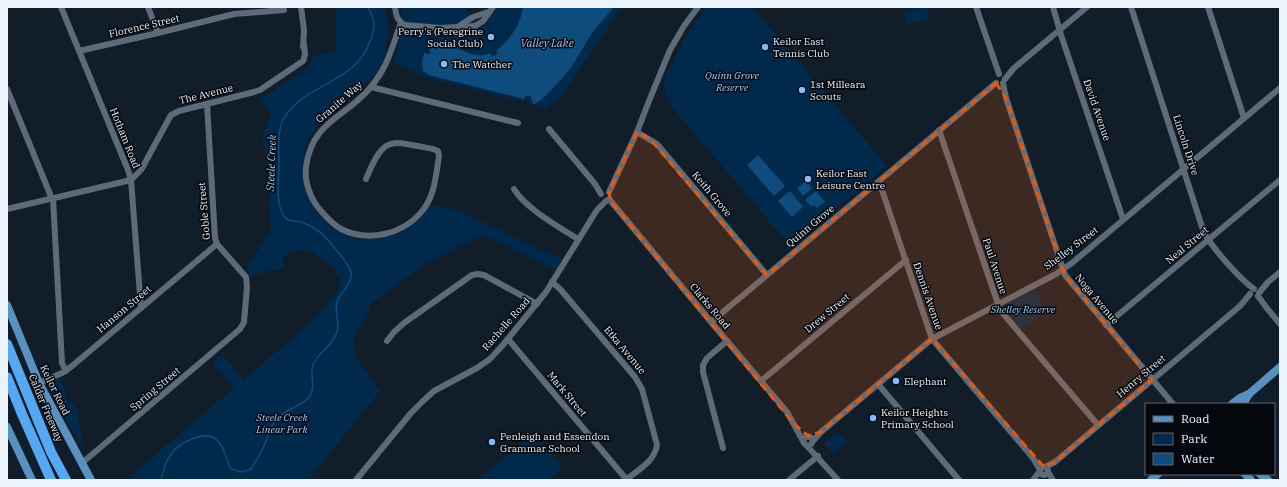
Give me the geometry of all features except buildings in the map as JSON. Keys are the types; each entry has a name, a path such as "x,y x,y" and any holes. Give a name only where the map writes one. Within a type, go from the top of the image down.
{"highway":[{"name":"Calder Freeway","path":"7,344 51,452 66,480"},
{"path":"7,377 51,480"},
{"path":"7,384 22,414"}],"main road":[{"name":"Keilor Road","path":"7,306 39,383 91,480"},
{"path":"1233,403 1249,394 1280,367"},
{"path":"1244,403 1249,394"},
{"path":"7,427 32,480"}],"street":[{"name":"Hotham Road","path":"61,7 131,180 141,308"},
{"path":"148,7 158,33"},
{"name":"The Avenue","path":"131,180 141,170 171,115 179,111 254,92 303,61 305,55 301,7"},
{"path":"395,7 397,18 400,23 431,28 458,26 468,27 477,25 483,21 492,7"},
{"name":"Rachelle Road","path":"356,480 411,413 422,402 434,391 478,368 490,359 537,304 605,196 637,132 670,50 684,26 698,7"},
{"name":"Noga Avenue","path":"976,7 1062,269 1065,275 1171,403"},
{"name":"David Avenue","path":"1053,7 1123,219"},
{"name":"Quinn Grove","path":"710,322 1087,7"},
{"name":"Lincoln Drive","path":"1130,7 1203,230 1209,240 1280,324"},
{"path":"1208,7 1244,118"},
{"name":"Florence Street","path":"79,51 234,14 259,10 284,10"},
{"name":"Granite Way","path":"366,179 375,158 388,144 395,142 434,149 438,151 439,156 430,198 424,210 414,220 401,229 385,234 369,236 355,234 341,229 330,221 317,207 307,184 305,169 309,150 316,136 328,123 371,87 381,74 389,59 400,23"},
{"path":"371,87 518,123"},
{"name":"Shelley Street","path":"809,441 932,339 1056,274 1280,88"},
{"path":"7,89 52,198 62,363 66,371"},
{"name":"Goble Street","path":"207,104 217,244 246,278 247,287 244,322 240,330"},
{"name":"Clarks Road","path":"549,129 787,412 795,425 809,441 818,456 838,480"},
{"name":"Paul Avenue","path":"939,130 1000,310 1098,425"},
{"name":"Keith Grove","path":"637,132 657,144 767,275"},
{"path":"7,209 131,180"},
{"name":"Neal Street","path":"1106,325 1280,180"},
{"name":"Dennis Avenue","path":"879,181 932,339 1052,480"},
{"path":"514,189 522,200 531,208 578,239"},
{"name":"Hanson Street","path":"39,383 66,371 217,244"},
{"name":"Drew Street","path":"761,382 906,260"},
{"name":"Henry Street","path":"1033,480 1280,272"},
{"path":"387,341 404,323 472,275 484,275 537,304"},
{"name":"Etka Avenue","path":"552,282 560,289 635,377 642,389 657,445 656,452 653,457 627,480"},
{"name":"Spring Street","path":"82,463 240,330"},
{"name":"Mark Street","path":"508,339 627,480"},
{"path":"722,448 702,365 707,358 727,342"},
{"path":"878,384 959,480"},
{"path":"789,480 818,456"}],"highlighted area":[{"path":"996,83 1006,98 1065,275 1152,380 1055,462 1044,467 932,339 821,432 808,436 794,424 611,202 609,192 637,132 650,139 767,275"}],"green space":[{"name":"Steele Creek Linear Park","path":"336,7 385,7 388,23 388,35 385,49 386,54 377,72 364,87 319,121 306,145 302,167 305,189 315,211 331,228 358,239 379,239 399,233 419,220 431,205 449,209 452,208 562,259 555,270 484,235 424,265 372,303 354,338 356,358 380,391 308,480 125,480 234,388 212,362 222,354 244,380 314,319 338,291 340,279 329,263 313,253 299,250 293,251 283,257 284,269 272,270 250,276 246,270 271,228 266,155 262,135 271,114 258,98 266,96 302,72 311,62 312,56 336,51"},
{"path":"400,7 465,7 481,26 498,7 622,7 559,100 546,109 530,103 429,78 394,63 403,15"},
{"name":"Quinn Grove Reserve","path":"707,7 753,7 887,166 791,247 670,105 664,79 690,28"},
{"path":"927,7 930,18 908,25 904,13"},
{"name":"Shelley Reserve","path":"1033,288 1047,309 1021,329 1005,310 1004,306"},
{"path":"61,378 68,403 75,401 85,453 47,385"},
{"path":"838,431 847,442 833,454 824,443"},
{"path":"534,433 563,468 549,480 477,480"}],"water":[{"name":"Valley Lake","path":"523,7 614,7 592,33 572,66 558,83 541,100 533,105 531,96 525,96 524,99 429,75 423,71 422,61 424,53 429,54 431,52 428,49 436,47 455,47 475,55 485,55 490,53 492,57 497,54 497,50 507,41 517,26"},
{"path":"758,155 785,186 774,196 747,165"},
{"path":"806,181 812,188 803,196 797,188"},
{"path":"790,191 803,207 792,217 778,201"},
{"path":"816,191 825,202 817,208 814,205 812,207 805,200"}],"waterway":[{"name":"Steele Creek","path":"161,480 166,463 175,450 192,439 206,436 212,437 220,443 230,468 240,472 250,470 261,452 275,422 284,413 306,400 311,393 313,386 313,365 318,356 335,337 338,328 336,305 350,280 351,272 331,243 321,233 304,223 285,218 283,215 278,196 280,130 283,120 292,108 303,98 341,76 353,67 363,56 370,41 374,27 372,16 368,7"}],"place":[{"name":"Perry's (Peregrine Social Club)","path":"491,37"},
{"name":"Keilor East Tennis Club","path":"765,47"},
{"name":"The Watcher","path":"444,64"},
{"name":"1st Milleara Scouts","path":"802,90"},
{"name":"Keilor East Leisure Centre","path":"808,179"},
{"name":"Elephant","path":"896,381"},
{"name":"Keilor Heights Primary School","path":"873,418"},
{"name":"Penleigh and Essendon Grammar School","path":"492,442"}]}
